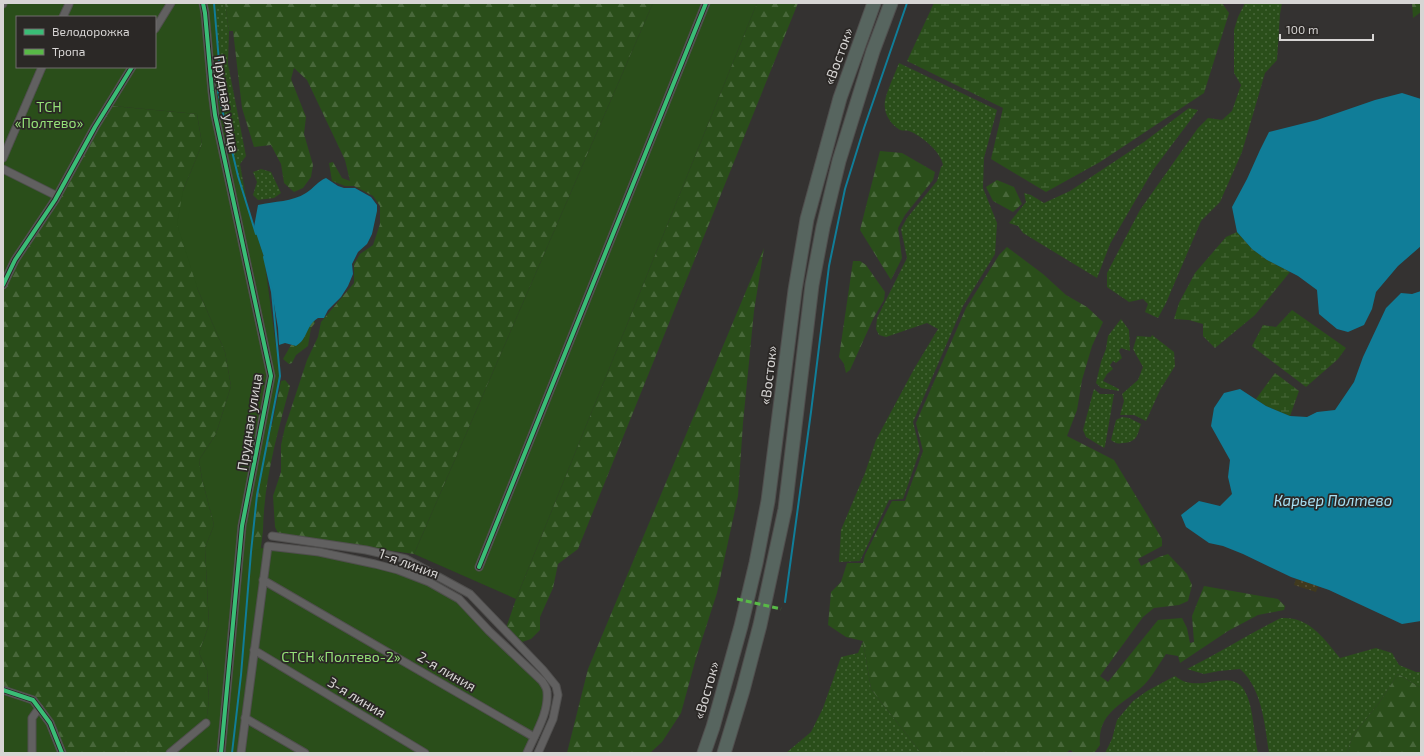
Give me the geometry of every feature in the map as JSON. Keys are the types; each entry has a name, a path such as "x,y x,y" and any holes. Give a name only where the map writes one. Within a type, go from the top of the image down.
{"highway":[{"name":"«Восток»","path":"704,753 713,727 741,626 756,564 768,502 795,290 807,219 840,98 874,3"},
{"path":"724,753 743,690 760,625 785,509 812,285 823,227 839,161 873,51 891,3"}],"street":[{"path":"156,27 170,3"},
{"name":"Прудная улица","path":"203,3 215,115 270,376 242,526 220,753"},
{"path":"479,567 706,3"},
{"path":"63,16 69,4"},
{"path":"3,158 42,68"},
{"path":"3,285 15,260 57,196 95,127 131,68"},
{"path":"3,169 57,196"},
{"path":"272,536 366,550 406,559 470,594 543,670 556,686 558,695 553,719 538,753"},
{"name":"1-я линия","path":"264,580 268,546 319,552 398,570 429,582 459,599 489,631 542,680 547,691 547,704 527,753"},
{"path":"241,753 264,580"},
{"name":"2-я линия","path":"264,580 534,737"},
{"name":"3-я линия","path":"254,650 425,753"},
{"path":"3,690 33,700 50,723 62,753"},
{"path":"32,753 32,718 39,708"},
{"path":"245,718 305,753"},
{"path":"170,753 206,723"}],"green space":[{"path":"3,3 214,3 220,73 218,92 238,176 264,257 280,376 257,495 251,552 268,546 398,570 459,599 542,681 547,704 527,753 170,753 206,723 209,700 207,670 199,653 209,625 205,548 214,525 202,479 199,460 216,434 231,386 225,352 198,290 177,224 183,191 202,144 197,114 113,106 105,111 31,235 3,288"},
{"path":"210,3 225,3 229,31 228,64 246,156 240,164 271,338 217,94"},
{"path":"225,3 653,3 414,554 279,535 275,527 273,496 281,472 281,445 285,427 307,360 318,337 321,322 354,283 354,264 360,254 373,245 380,224 380,206 373,196 354,186 345,186 332,181 329,163 333,162 342,178 350,181 345,160 307,80 294,68 291,79 306,117 304,134 313,165 311,177 303,188 294,192 284,183 281,164 271,145 254,147 242,108 233,31 229,31"},
{"path":"653,3 757,3 516,599 414,554"},
{"path":"757,3 798,3 578,549 558,564 553,588 540,617 540,630 531,639 519,643 504,634 516,599"},
{"path":"934,3 1222,3 1229,13 1204,93 1100,162 1046,192 991,159 1003,108 907,61"},
{"path":"1245,3 1282,3 1277,60 1265,73 1242,152 1220,202 1201,221 1166,303 1158,318 1145,312 1148,304 1143,299 1129,302 1107,287 1107,273 1140,210 1198,128 1208,118 1222,120 1232,111 1241,85 1234,73 1234,30 1238,17"},
{"path":"1412,3 1421,3 1421,12 1413,18"},
{"path":"899,63 997,110 984,158 983,188 997,223 995,254 963,306 913,422 920,450 903,499 889,500 860,561 839,562 841,530 865,473 876,440 914,369 938,329 927,323 886,337 879,335 876,329 877,318 907,258 901,229 907,218 937,181 943,165 939,155 930,145 914,133 896,128 886,114 886,97"},
{"path":"113,106 197,114 202,144 183,191 198,290 225,352 231,386 216,434 199,460 202,479 214,525 205,548 209,625 199,653 207,670 209,700 206,723 170,753 62,753 3,690 3,288 105,111"},
{"path":"1189,108 1198,110 1153,170 1110,244 1097,278 1023,233 1018,226 1009,223 1026,202 1024,193 1031,195 1044,203 1070,191 1144,142"},
{"path":"880,151 902,153 935,172 933,180 905,215 898,228 902,258 891,280 860,230"},
{"path":"261,169 271,172 281,193 274,198 258,200 253,195 257,182 253,172"},
{"path":"997,180 1014,187 1022,204 1013,212 993,201 986,187"},
{"path":"1237,232 1252,249 1267,260 1290,272 1255,315 1215,348 1203,336 1203,324 1189,320 1174,319 1179,303 1195,273 1226,237"},
{"path":"1007,247 1043,274 1066,295 1087,307 1103,322 1092,346 1082,380 1077,410 1067,436 1114,460 1162,539 1162,546 1138,559 1141,566 1168,554 1187,574 1192,585 1188,601 1179,605 1154,608 1143,617 1100,676 1108,682 1158,620 1182,618 1187,628 1190,643 1194,642 1192,616 1204,586 1278,599 1285,606 1284,610 1258,615 1228,631 1180,663 1178,656 1166,654 1144,685 1113,710 1107,717 1100,734 1100,745 1094,753 1075,753 1070,750 1066,753 921,753 871,689 863,641 846,637 828,625 831,592 841,582 847,563 863,563 865,555 892,501 905,501 923,451 916,423 966,308 999,255"},
{"path":"764,248 754,311 743,423 738,496 717,593 696,658 681,713 662,742 650,753 567,753 588,669"},
{"path":"853,261 860,261 866,265 885,292 884,300 874,317 850,370 846,373 844,364 839,357"},
{"path":"1292,310 1346,348 1338,359 1306,387 1252,346 1263,325 1276,327"},
{"path":"1121,319 1129,330 1130,351 1121,348 1119,351 1122,358 1116,363 1113,361 1110,365 1113,369 1107,374 1103,381 1119,389 1119,391 1101,388 1096,383 1106,349 1108,336"},
{"path":"314,320 315,323 311,328 308,346 296,355 292,363 289,364 283,359 291,345 300,343"},
{"path":"1152,335 1174,352 1175,366 1160,390 1146,421 1134,415 1120,415 1124,401 1122,394 1138,380 1143,367 1133,349 1137,336 1151,337"},
{"path":"1275,373 1299,391 1290,416 1266,406 1256,399"},
{"path":"285,380 290,386 280,422 266,493 237,753 237,637 265,431 272,425 281,381"},
{"path":"1094,389 1100,394 1114,394 1104,448 1086,437 1083,430"},
{"path":"1122,417 1129,418 1141,424 1134,440 1115,443 1111,440 1116,420"},
{"path":"1281,618 1301,621 1314,629 1340,658 1376,648 1392,653 1399,665 1416,672 1421,672 1421,688 1398,674 1379,703 1353,735 1347,753 1269,753 1264,720 1258,697 1253,686 1240,669 1204,674 1187,669"},
{"path":"863,641 871,689 921,753 786,753 811,732 823,708 841,657 858,653"},
{"path":"1398,674 1421,688 1421,753 1347,753 1353,735 1379,703"},
{"path":"1175,676 1185,682 1205,683 1223,680 1238,683 1244,690 1249,701 1258,753 1105,753 1112,739 1117,720 1133,701 1147,691"},
{"path":"3,690 33,700 50,723 62,753 3,753"}],"sand":[{"path":"1296,579 1318,586 1316,592 1294,585"}],"water":[{"path":"1402,93 1421,99 1421,246 1398,266 1376,292 1372,309 1364,325 1348,332 1337,329 1319,314 1317,290 1298,276 1267,260 1252,249 1237,232 1232,207 1269,132 1317,120 1375,100"},
{"path":"326,178 338,186 344,188 355,188 371,197 377,205 372,234 367,244 358,252 352,264 353,274 348,286 341,297 328,310 324,318 318,318 311,324 303,340 296,346 285,343 279,345 278,328 272,292 264,257 254,227 258,205 289,200 301,196"},
{"name":"Карьер Полтево","path":"1421,291 1421,621 1402,624 1329,590 1291,577 1223,546 1209,543 1186,527 1181,515 1199,501 1220,506 1232,494 1228,477 1230,460 1211,426 1214,408 1224,393 1240,389 1266,406 1290,416 1307,417 1317,412 1335,410 1354,382 1363,357 1386,308 1401,293 1412,294"}],"waterway":[{"path":"214,3 220,73 218,92 238,176 256,234"},
{"path":"785,602 829,266 845,189 864,128 907,3"},
{"path":"232,753 241,675 257,495 280,376 272,292 264,257"}],"marked path":[{"path":"737,599 781,609"}],"cycle path":[{"path":"203,3 215,115 271,376 242,526 221,753"},
{"path":"479,567 706,3"},
{"path":"3,285 15,260 55,200 95,127 131,68"},
{"path":"3,690 33,700 50,723 62,753"}],"park label":[{"name":"ТСН «Полтево»","path":"49,114"},
{"name":"СТСН «Полтево-2»","path":"341,656"}]}
